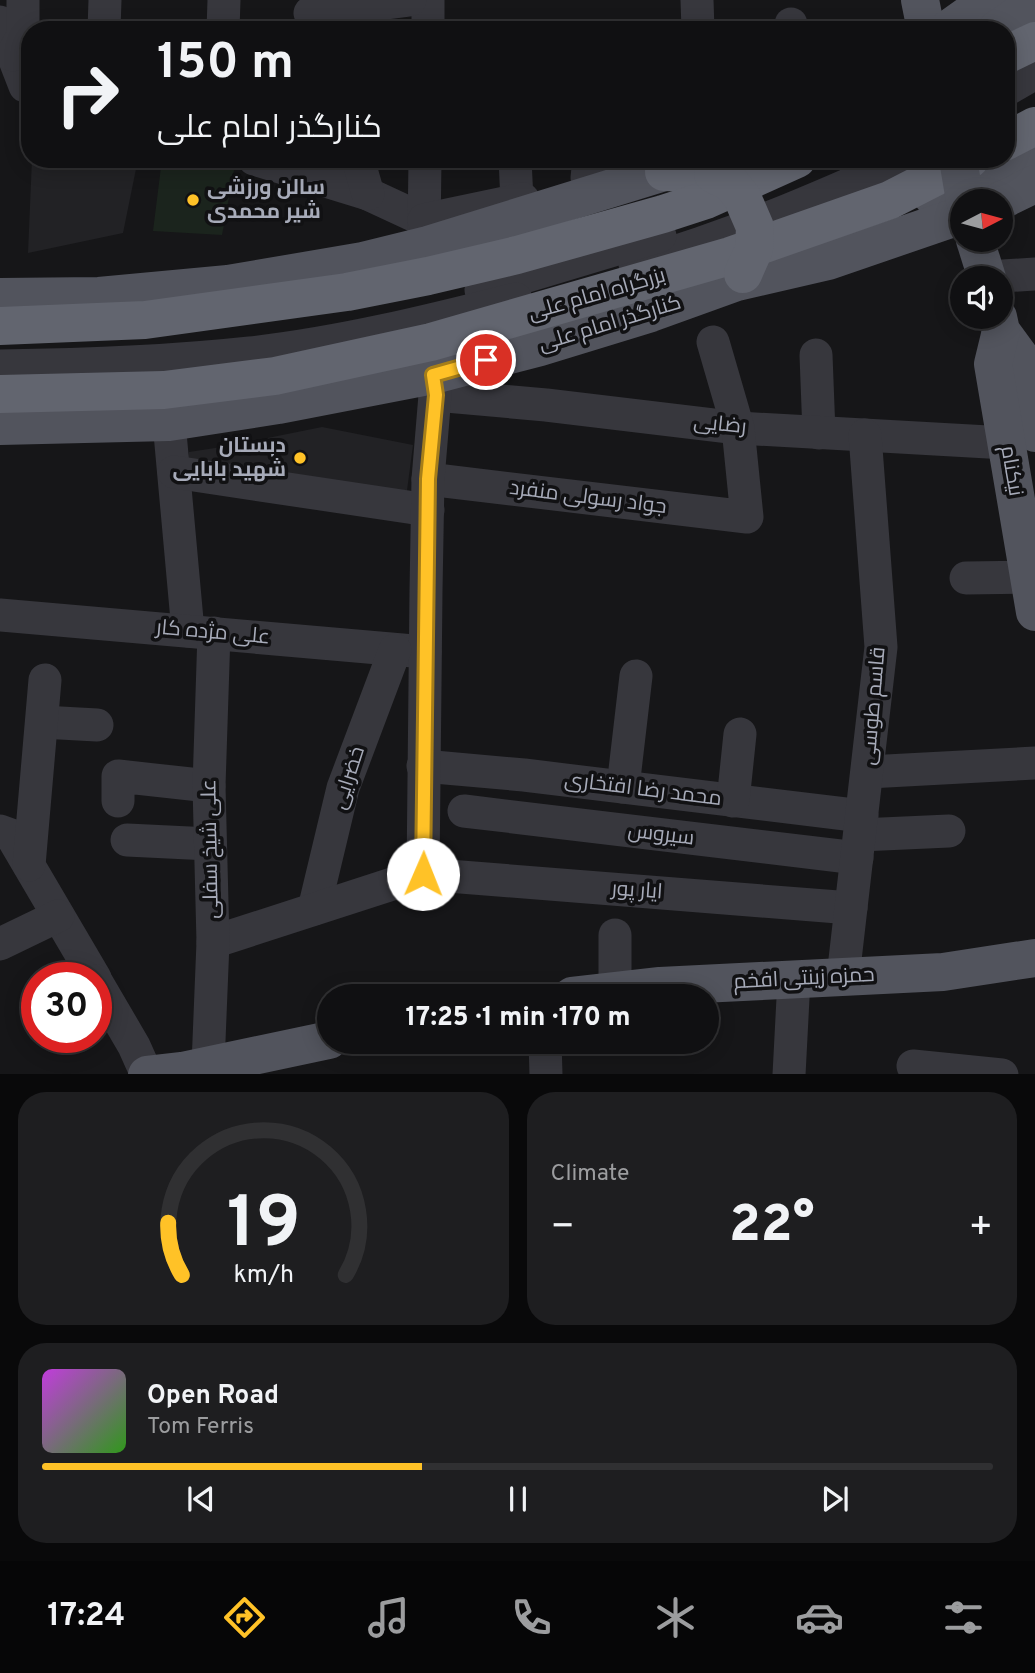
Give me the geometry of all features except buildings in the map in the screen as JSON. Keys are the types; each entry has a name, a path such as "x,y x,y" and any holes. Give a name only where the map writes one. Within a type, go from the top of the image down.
{"highway":[{"path":"1015,51 1035,41"},
{"path":"1015,136 1035,126"},
{"path":"681,168 730,182 742,197 755,228 754,248 740,278"},
{"path":"0,326 145,320 347,292 428,276 517,255 663,214 706,200 777,168"},
{"name":"بزرگراه امام علی","path":"0,394 164,390 275,376 419,345 730,256 890,200 952,168"}],"main road":[{"path":"920,0 925,21"},
{"path":"933,0 938,21"},
{"path":"960,21 989,0"},
{"path":"1009,21 1035,3"},
{"path":"1015,161 1035,153"},
{"path":"0,297 99,296 228,284 363,261 426,233 659,168"},
{"path":"960,168 963,189"},
{"path":"890,200 918,202 999,168"},
{"path":"1013,195 1035,184"},
{"name":"کنارگذر امام علی","path":"0,426 170,422 434,385 552,343 651,313 740,278 828,261 950,219"},
{"name":"نیکنام","path":"998,329 993,364 1028,434 1032,594"},
{"name":"حمزه زینتی افخم","path":"698,984 943,972 1035,958"},
{"path":"147,1074 226,1067 317,1043"}],"street":[{"path":"23,0 23,21"},
{"path":"105,21 106,0"},
{"path":"224,21 225,0"},
{"path":"311,14 410,0"},
{"path":"428,0 428,21"},
{"path":"697,0 698,21"},
{"path":"0,22 12,55 18,86"},
{"path":"12,55 21,39"},
{"path":"1015,85 1035,73"},
{"path":"1015,105 1035,93"},
{"path":"283,168 368,194 426,233"},
{"path":"361,168 368,194"},
{"path":"425,168 426,233"},
{"path":"515,168 517,201"},
{"path":"426,233 517,201 581,174 640,168"},
{"path":"0,351 170,346 282,332 378,314 533,275 730,215 844,168"},
{"path":"0,366 113,365 252,353 387,331 518,299 660,257 747,227 885,168"},
{"path":"1013,275 1035,274"},
{"path":"713,342 738,428"},
{"path":"816,355 819,433"},
{"path":"213,942 423,874 423,766 410,651 428,494 434,385"},
{"name":"رضایی","path":"434,385 546,405 738,428 865,435 1028,434"},
{"name":"علی شیخ سفلی","path":"170,422 174,472 201,632 213,942 226,1067"},
{"name":"جواد رسولی منفرد","path":"174,472 747,517 738,428"},
{"name":"قاسم طوسی","path":"843,976 881,647 865,435"},
{"path":"965,578 1032,594"},
{"name":"علی مژده کار","path":"0,615 410,651"},
{"name":"خضرایی","path":"314,909 343,788 410,651"},
{"path":"623,787 636,676"},
{"path":"29,865 45,680"},
{"path":"42,722 97,724"},
{"path":"733,801 740,734"},
{"path":"868,772 1035,763"},
{"name":"محمد رضا افتخاری","path":"423,766 524,775 733,801 860,836"},
{"path":"118,801 118,776 209,786"},
{"name":"سیروس","path":"464,811 860,836"},
{"path":"0,831 11,835 85,962"},
{"path":"860,836 949,831"},
{"path":"127,840 210,844"},
{"name":"ایار پور","path":"423,874 852,908"},
{"path":"0,944 58,916"},
{"path":"615,935 615,984"},
{"path":"789,1074 794,979"},
{"path":"112,1009 147,1074"},
{"path":"545,1054 546,1074"},
{"path":"913,1066 1002,1074"}],"shaded area":[{"path":"32,168 136,168 123,233 28,253"},
{"name":"سالن ورزشی شیر محمدی","path":"161,168 234,170 222,235 153,231"},
{"name":"دبستان شهید بابایی","path":"322,427 413,445 406,498 187,465 189,452"}],"place":[{"name":"سالن ورزشی شیر محمدی","path":"193,200"},
{"name":"دبستان شهید بابایی","path":"300,458"}],"route":[{"path":"423,874 428,479 436,395 433,375 486,360"}]}
